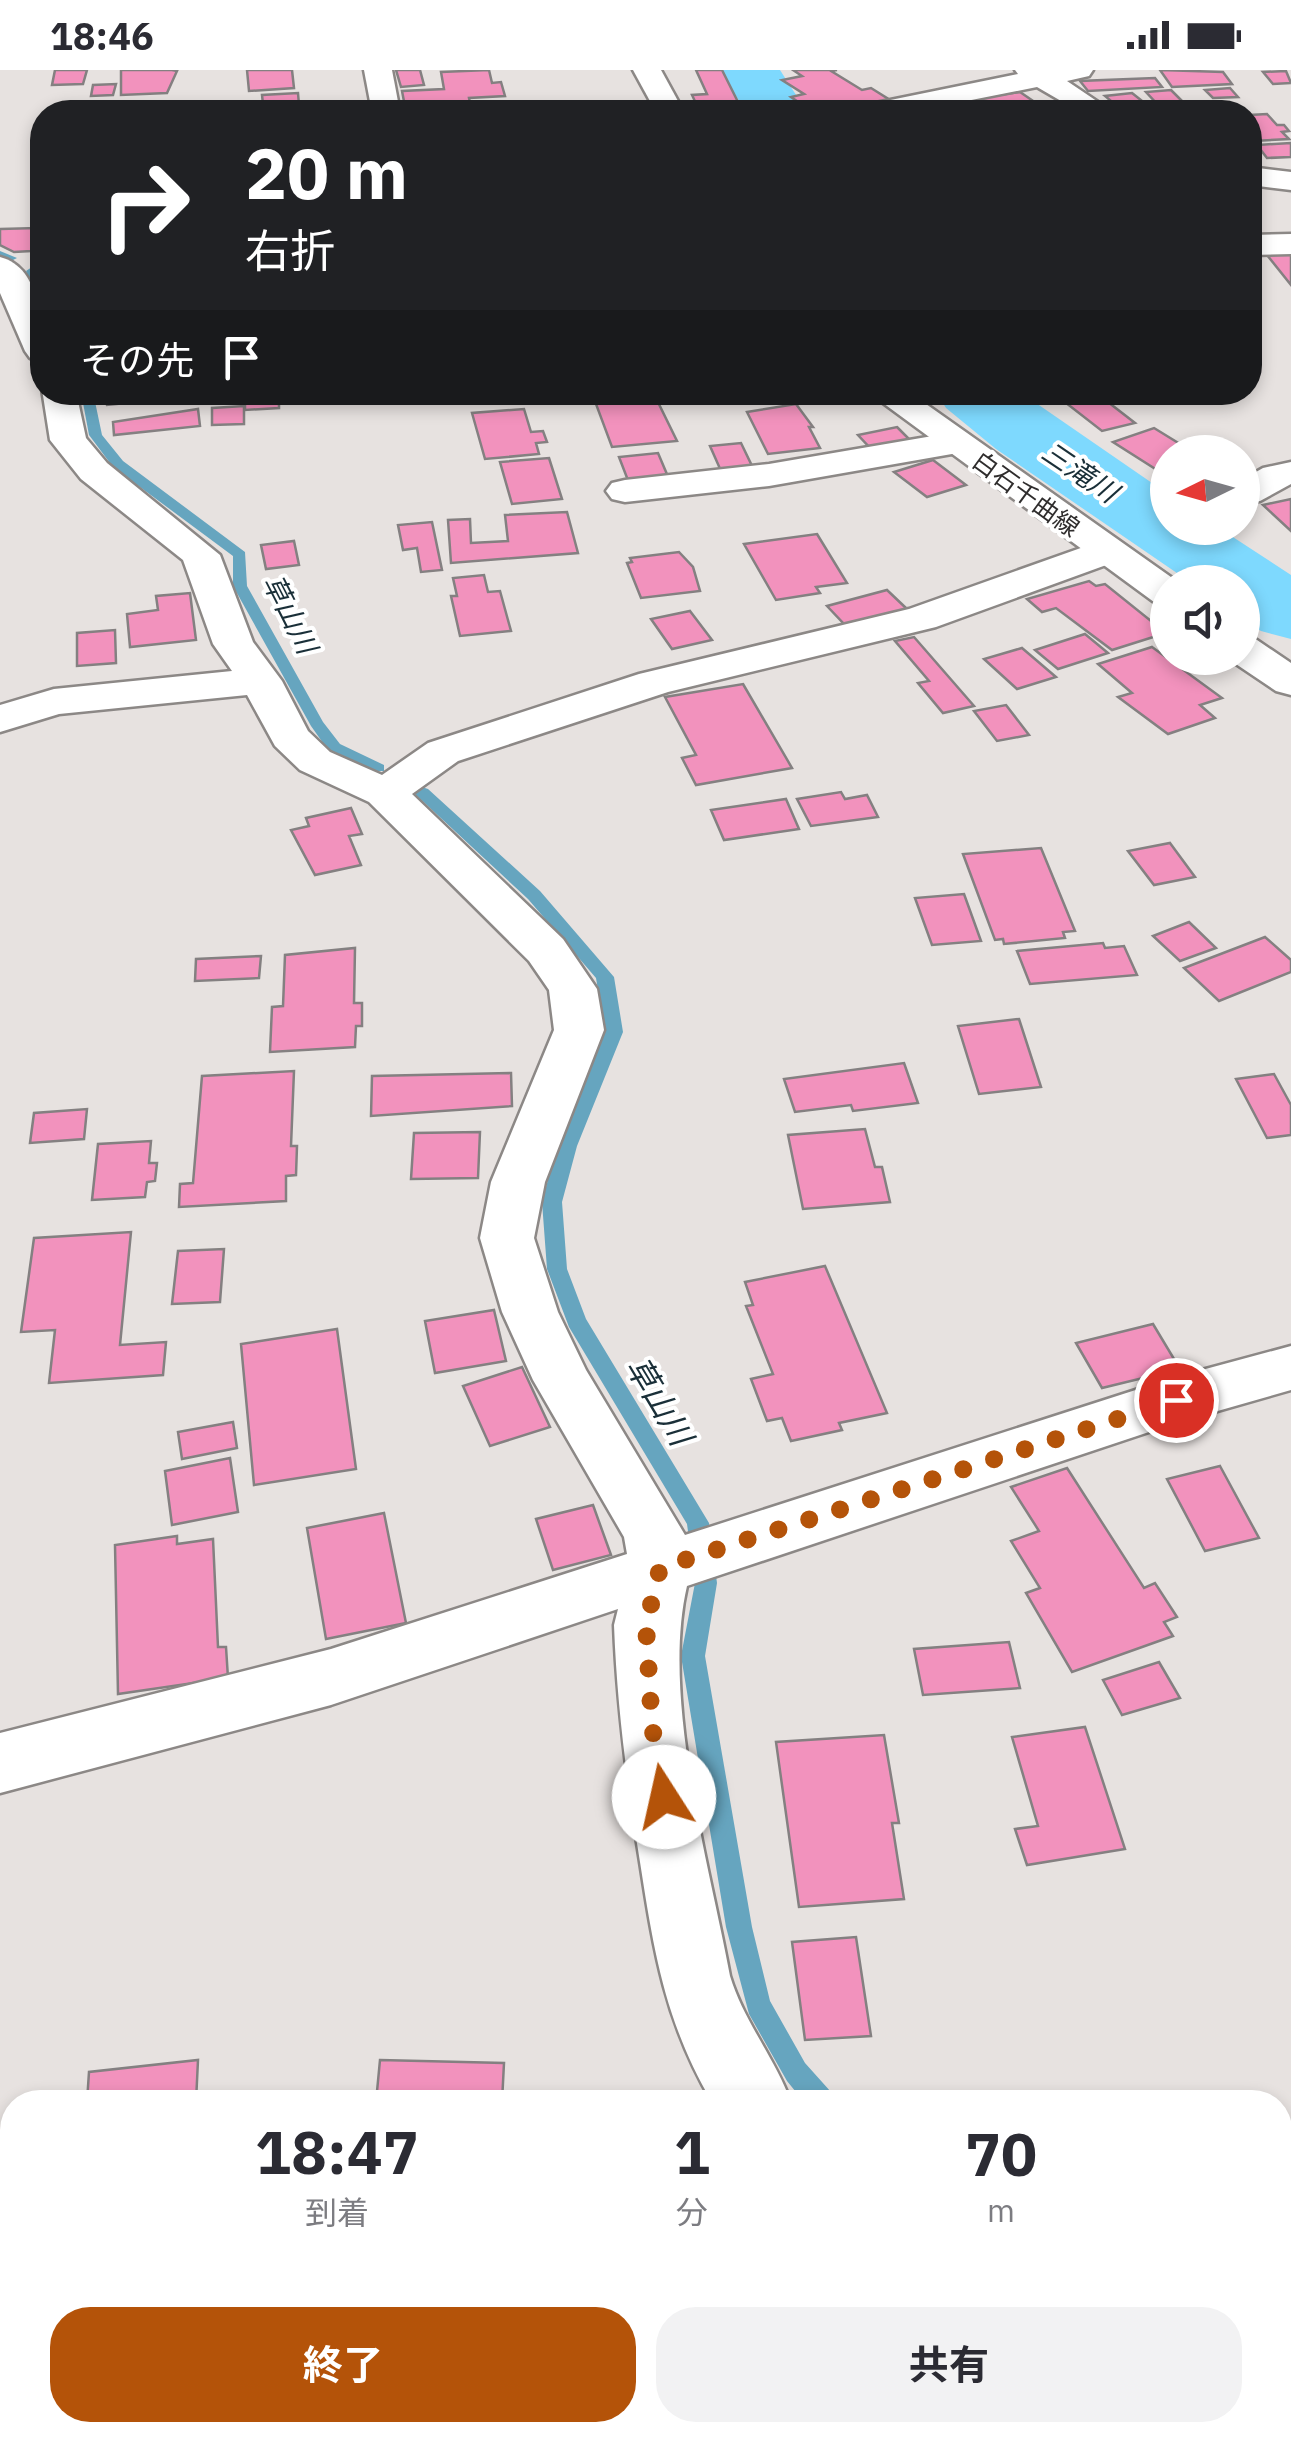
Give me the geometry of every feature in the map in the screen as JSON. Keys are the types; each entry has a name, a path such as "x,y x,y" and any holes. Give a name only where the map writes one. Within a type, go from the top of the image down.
{"street":[{"path":"378,70 384,100"},
{"path":"646,70 663,100"},
{"path":"924,100 1038,74 1079,70"},
{"path":"1038,74 1080,100"},
{"path":"1262,178 1291,182"},
{"path":"1262,245 1291,244"},
{"path":"0,267 30,262"},
{"path":"0,267 10,278 30,324"},
{"path":"61,405 68,440 94,471 201,554 233,644 261,681 290,736 315,760 386,792 522,925 572,989 578,1030 518,1182 507,1238 530,1312 562,1380 654,1532 689,1559"},
{"name":"白石千曲線","path":"903,405 1150,582"},
{"path":"624,491 769,475 956,443"},
{"path":"1260,485 1291,473"},
{"path":"386,792 443,752 654,683 922,618 1106,552"},
{"path":"1260,661 1291,682"},
{"path":"0,720 54,702 261,681"},
{"path":"0,1763 331,1677 1176,1400 1291,1368"},
{"path":"689,1559 646,1625 652,1726 694,1976 711,2031 747,2090"}],"building":[{"path":"55,70 87,70 83,84 52,85"},
{"path":"121,70 177,71 167,93 121,95"},
{"path":"247,70 292,70 294,88 249,91"},
{"path":"396,70 420,70 424,85 401,87"},
{"path":"489,70 492,83 501,82 505,96 404,100 402,91 444,89 441,72"},
{"path":"696,70 722,70 737,100 694,100 692,95 707,94"},
{"path":"793,70 837,70 831,71 862,90 871,88 890,100 795,100 791,97 804,94 782,80 802,76"},
{"path":"1160,70 1223,72 1232,84 1172,87"},
{"path":"1286,71 1291,83 1273,84 1263,72"},
{"path":"1155,78 1162,87 1088,91 1080,81"},
{"path":"116,84 113,95 91,96 93,85"},
{"path":"1230,88 1238,97 1213,98 1205,90"},
{"path":"1171,90 1181,100 1153,100 1146,92"},
{"path":"1020,92 1032,100 982,100 979,98"},
{"path":"298,93 299,100 263,100 262,95"},
{"path":"1132,93 1141,100 1110,100 1105,96"},
{"path":"1262,114 1267,114 1277,125 1284,125 1289,131 1282,132 1289,139 1262,141"},
{"path":"1291,143 1291,157 1267,158 1262,145"},
{"path":"30,228 30,251 14,252 0,245 0,229"},
{"path":"1291,254 1291,285 1267,255"},
{"path":"245,405 279,405 279,408 245,410"},
{"path":"596,405 659,405 677,441 612,447"},
{"path":"797,405 813,427 809,427 820,448 768,454 747,412"},
{"path":"1069,405 1112,405 1135,423 1102,431"},
{"path":"244,406 244,424 212,425 212,408"},
{"path":"198,409 200,426 114,435 113,422"},
{"path":"524,409 531,432 543,431 547,442 536,443 539,454 485,459 472,413"},
{"path":"897,427 912,442 873,451 858,435"},
{"path":"1154,428 1165,435 1150,435 1150,466 1113,442"},
{"path":"741,443 753,468 721,471 710,446"},
{"path":"658,453 669,479 629,483 619,457"},
{"path":"549,458 562,499 512,504 500,462"},
{"path":"933,460 966,485 927,497 894,472"},
{"path":"1291,499 1291,531 1263,505"},
{"path":"567,512 578,553 451,563 448,520 470,519 471,543 508,541 505,515"},
{"path":"432,522 442,570 421,572 417,548 403,550 398,525"},
{"path":"817,534 847,583 816,587 820,593 776,600 744,544"},
{"path":"294,541 299,565 266,569 261,545"},
{"path":"679,552 693,567 700,591 641,598 627,563 632,562 630,558"},
{"path":"484,575 488,592 500,591 511,631 460,636 451,596 457,596 453,578"},
{"path":"1089,581 1096,586 1105,584 1150,620 1150,638 1112,650 1056,608 1042,612 1027,599"},
{"path":"887,590 907,609 846,626 827,606"},
{"path":"190,593 196,640 130,647 127,614 158,610 156,596"},
{"path":"690,611 712,640 672,649 651,619"},
{"path":"115,630 116,663 77,666 77,633"},
{"path":"1085,634 1108,653 1058,669 1035,650"},
{"path":"914,637 974,706 943,713 918,683 929,681 895,641"},
{"path":"1022,648 1056,677 1017,689 984,659"},
{"path":"1150,648 1150,675 1190,675 1222,698 1200,705 1215,718 1168,734 1118,697 1132,693 1098,664"},
{"path":"743,684 792,768 696,785 682,758 696,755 665,697"},
{"path":"1006,705 1029,735 997,741 974,711"},
{"path":"841,792 845,799 867,795 878,817 811,826 797,799"},
{"path":"786,799 799,829 724,840 711,810"},
{"path":"351,808 362,834 349,836 361,865 315,875 291,830 309,826 306,818"},
{"path":"1170,843 1195,877 1154,885 1128,851"},
{"path":"1041,848 1075,931 1063,932 1065,938 1004,944 1003,939 995,940 963,854"},
{"path":"964,894 981,941 932,945 915,898"},
{"path":"1189,922 1216,948 1180,961 1153,936"},
{"path":"1265,937 1291,960 1291,972 1219,1001 1184,968"},
{"path":"1103,943 1105,948 1124,946 1137,975 1030,984 1017,951"},
{"path":"355,948 354,1003 362,1003 362,1026 356,1026 355,1047 270,1052 272,1007 283,1006 285,955"},
{"path":"261,956 259,978 195,981 196,959"},
{"path":"1019,1019 1041,1087 979,1094 958,1026"},
{"path":"904,1063 918,1103 853,1111 851,1105 795,1112 784,1079"},
{"path":"294,1071 291,1146 297,1146 296,1175 286,1176 286,1201 179,1207 180,1184 193,1183 202,1076"},
{"path":"511,1073 512,1106 371,1116 372,1076"},
{"path":"1274,1074 1291,1105 1291,1135 1267,1138 1236,1079"},
{"path":"87,1109 84,1139 30,1143 34,1113"},
{"path":"865,1129 875,1167 882,1167 890,1202 803,1209 788,1135"},
{"path":"480,1132 478,1178 411,1179 414,1133"},
{"path":"151,1141 149,1163 157,1163 155,1181 147,1182 145,1197 92,1200 98,1144"},
{"path":"131,1232 120,1345 166,1342 163,1375 49,1383 55,1330 21,1332 34,1238"},
{"path":"224,1249 220,1302 172,1304 178,1251"},
{"path":"825,1266 887,1413 839,1423 842,1430 791,1441 782,1418 767,1421 751,1379 773,1374 746,1306 753,1305 745,1282"},
{"path":"494,1310 506,1361 435,1373 425,1321"},
{"path":"1153,1324 1180,1369 1102,1388 1076,1343"},
{"path":"337,1329 356,1469 254,1485 241,1344"},
{"path":"522,1367 550,1427 490,1446 463,1386"},
{"path":"233,1422 237,1448 182,1459 178,1432"},
{"path":"230,1458 238,1512 172,1525 165,1471"},
{"path":"1220,1466 1259,1538 1205,1551 1167,1479"},
{"path":"1067,1468 1144,1588 1155,1583 1177,1617 1164,1622 1173,1636 1072,1672 1026,1593 1040,1588 1011,1541 1039,1531 1011,1487"},
{"path":"593,1505 611,1555 553,1570 536,1519"},
{"path":"384,1513 406,1623 326,1639 307,1528"},
{"path":"177,1536 177,1544 213,1539 218,1647 226,1647 228,1678 118,1694 115,1545"},
{"path":"1009,1642 1020,1688 923,1695 914,1649"},
{"path":"1159,1662 1180,1698 1122,1715 1103,1680"},
{"path":"1085,1727 1125,1849 1027,1865 1015,1829 1038,1826 1012,1737"},
{"path":"884,1735 899,1823 892,1823 904,1899 799,1907 776,1742"},
{"path":"856,1937 871,2036 805,2040 792,1942"},
{"path":"198,2060 197,2090 88,2090 89,2072"},
{"path":"380,2060 504,2063 503,2090 377,2090"}],"waterway":[{"name":"三滝川","path":"750,70 769,100"},
{"name":"草山川","path":"0,254 11,258"},
{"name":"草山川","path":"90,405 96,435 118,464 240,555 240,586 316,723 334,747 378,768"},
{"name":"三滝川","path":"989,405 1023,433 1291,613"},
{"name":"草山川","path":"422,792 534,895 605,977 614,1032 567,1146 552,1202 557,1269 576,1321 698,1523 706,1583 693,1656 739,1927 758,2005 796,2072 811,2090"}],"route":[{"path":"664,1797 652,1726 646,1625 660,1568 1176,1400"}]}
